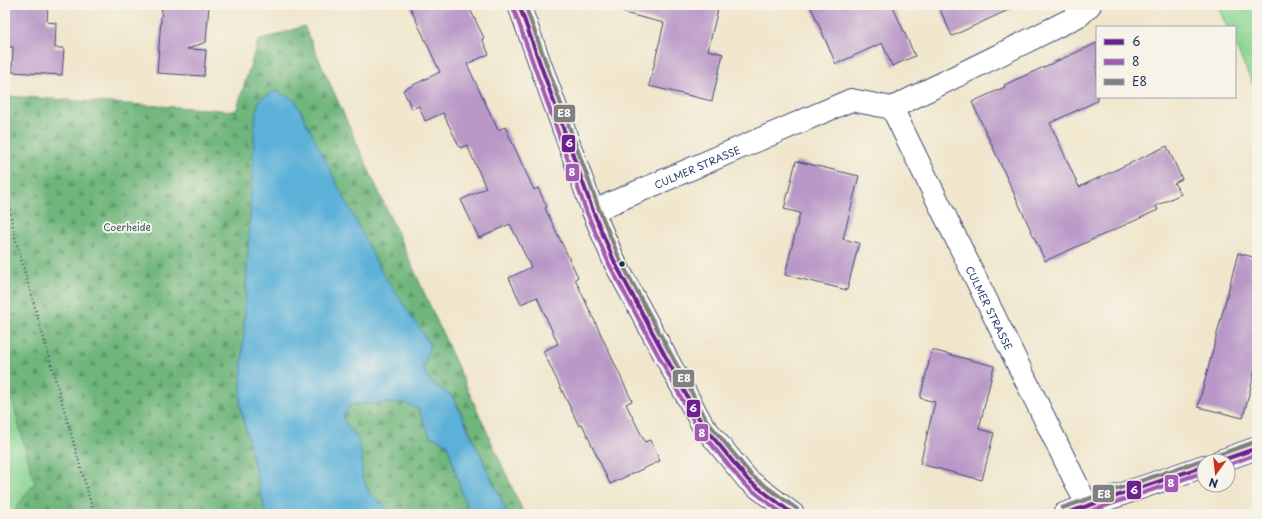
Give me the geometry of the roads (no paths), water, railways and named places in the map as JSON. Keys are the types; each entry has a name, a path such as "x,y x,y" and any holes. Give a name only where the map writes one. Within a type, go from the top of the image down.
{"street":[{"path":"519,5 593,211 615,263 702,424 748,480 794,514"},
{"path":"892,108 1080,15 1090,5"},
{"name":"CULMER STRASSE","path":"593,211 851,100 892,108 1088,507"},
{"path":"1236,455 1257,448"},
{"path":"1064,514 1196,469"}],"water":[{"path":"275,91 295,100 381,271 430,344 423,369 431,382 453,397 508,514 471,514 464,500 447,443 430,436 419,410 406,403 351,404 343,416 347,426 357,437 362,457 362,476 370,495 384,505 388,514 266,514 240,405 255,120 259,100"}],"park label":[{"name":"Coerheide","path":"127,226"}]}
